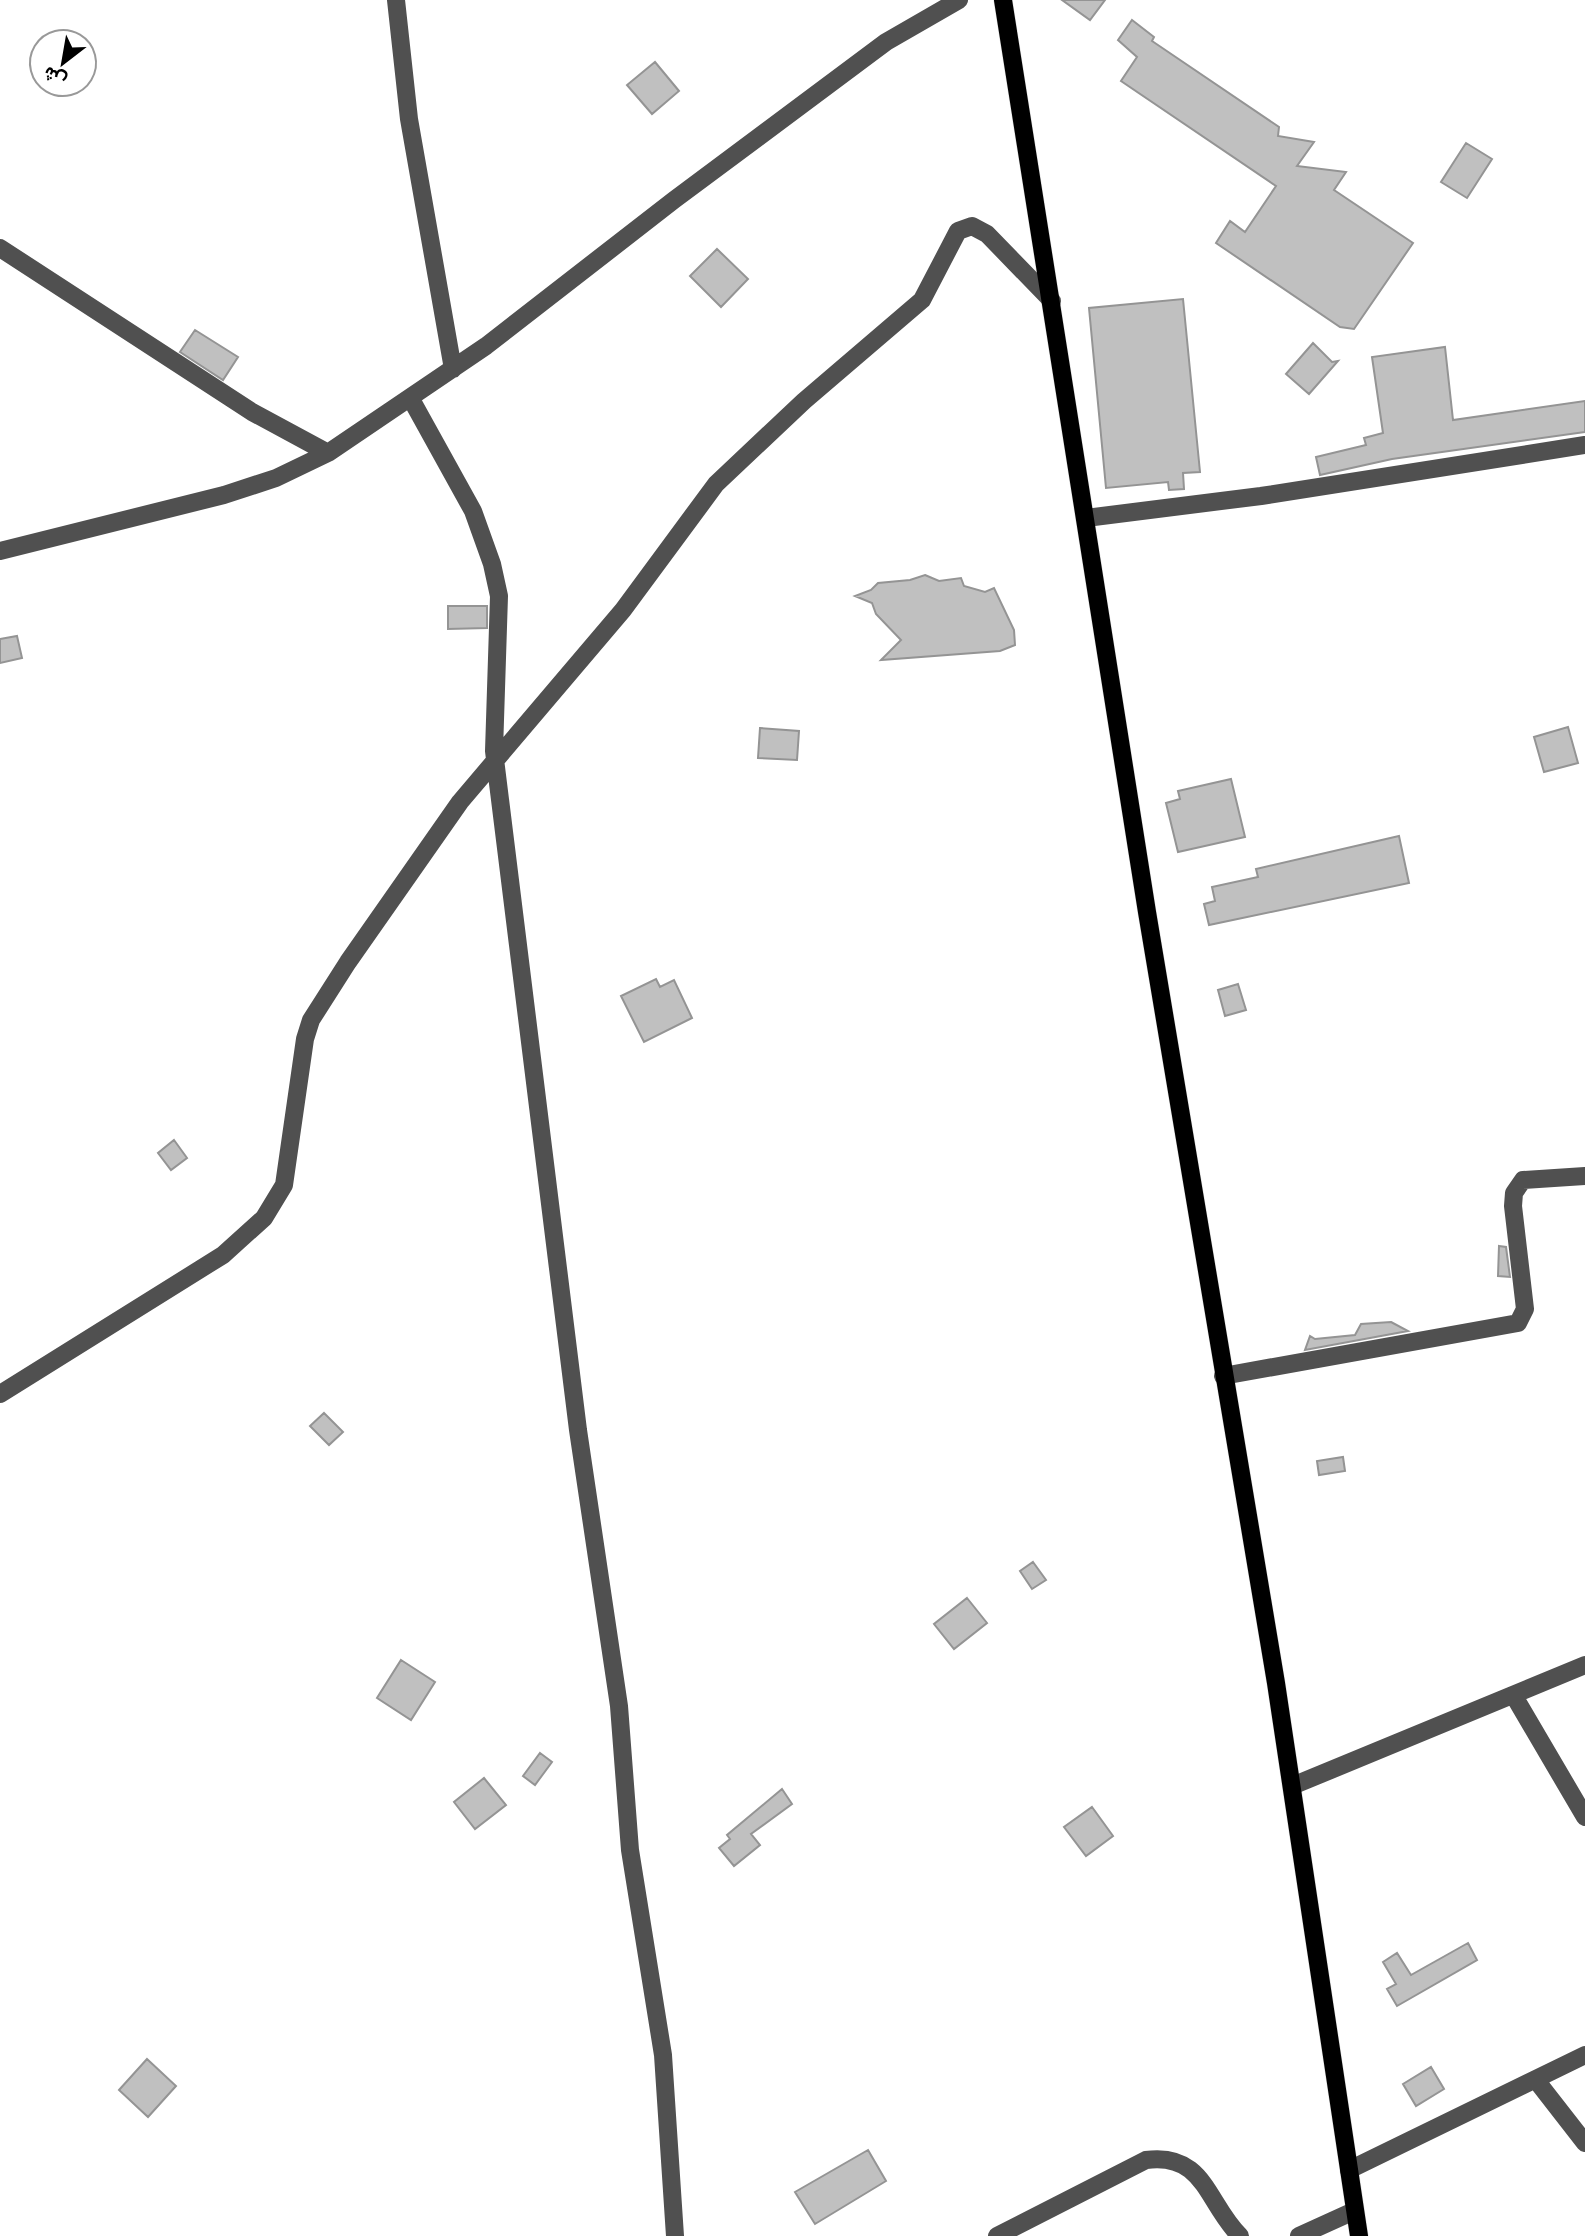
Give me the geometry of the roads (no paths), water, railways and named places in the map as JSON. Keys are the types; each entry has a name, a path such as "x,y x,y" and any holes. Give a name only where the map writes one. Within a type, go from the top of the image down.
{"main road":[{"path":"1003,0 1223,1376 1292,1786 1359,2236"}],"street":[{"path":"396,0 409,119 453,369"},
{"path":"0,551 224,495 276,478 328,453 453,369 886,43 959,0"},
{"path":"0,1394 223,1255 264,1218 284,1185 290,1157 298,1070 312,1020 348,962 452,814 623,610 716,484 804,401 922,300 958,232 972,226 988,234 1052,301"},
{"path":"0,248 251,412 328,453"},
{"path":"411,399 473,511 492,564 499,596 495,761 578,1430 620,1706 630,1850 663,2055 675,2236"},
{"path":"1086,518 1274,494 1585,445"},
{"path":"1223,1376 1518,1323 1525,1309 1513,1206 1517,1185 1523,1180 1585,1175"},
{"path":"1292,1786 1585,1665"},
{"path":"1514,1696 1585,1817"},
{"path":"1349,2170 1585,2055"},
{"path":"1536,2080 1585,2143"},
{"path":"997,2236 1146,2160 1162,2158 1175,2160 1199,2177 1240,2236"},
{"path":"1299,2236 1354,2211"}]}
